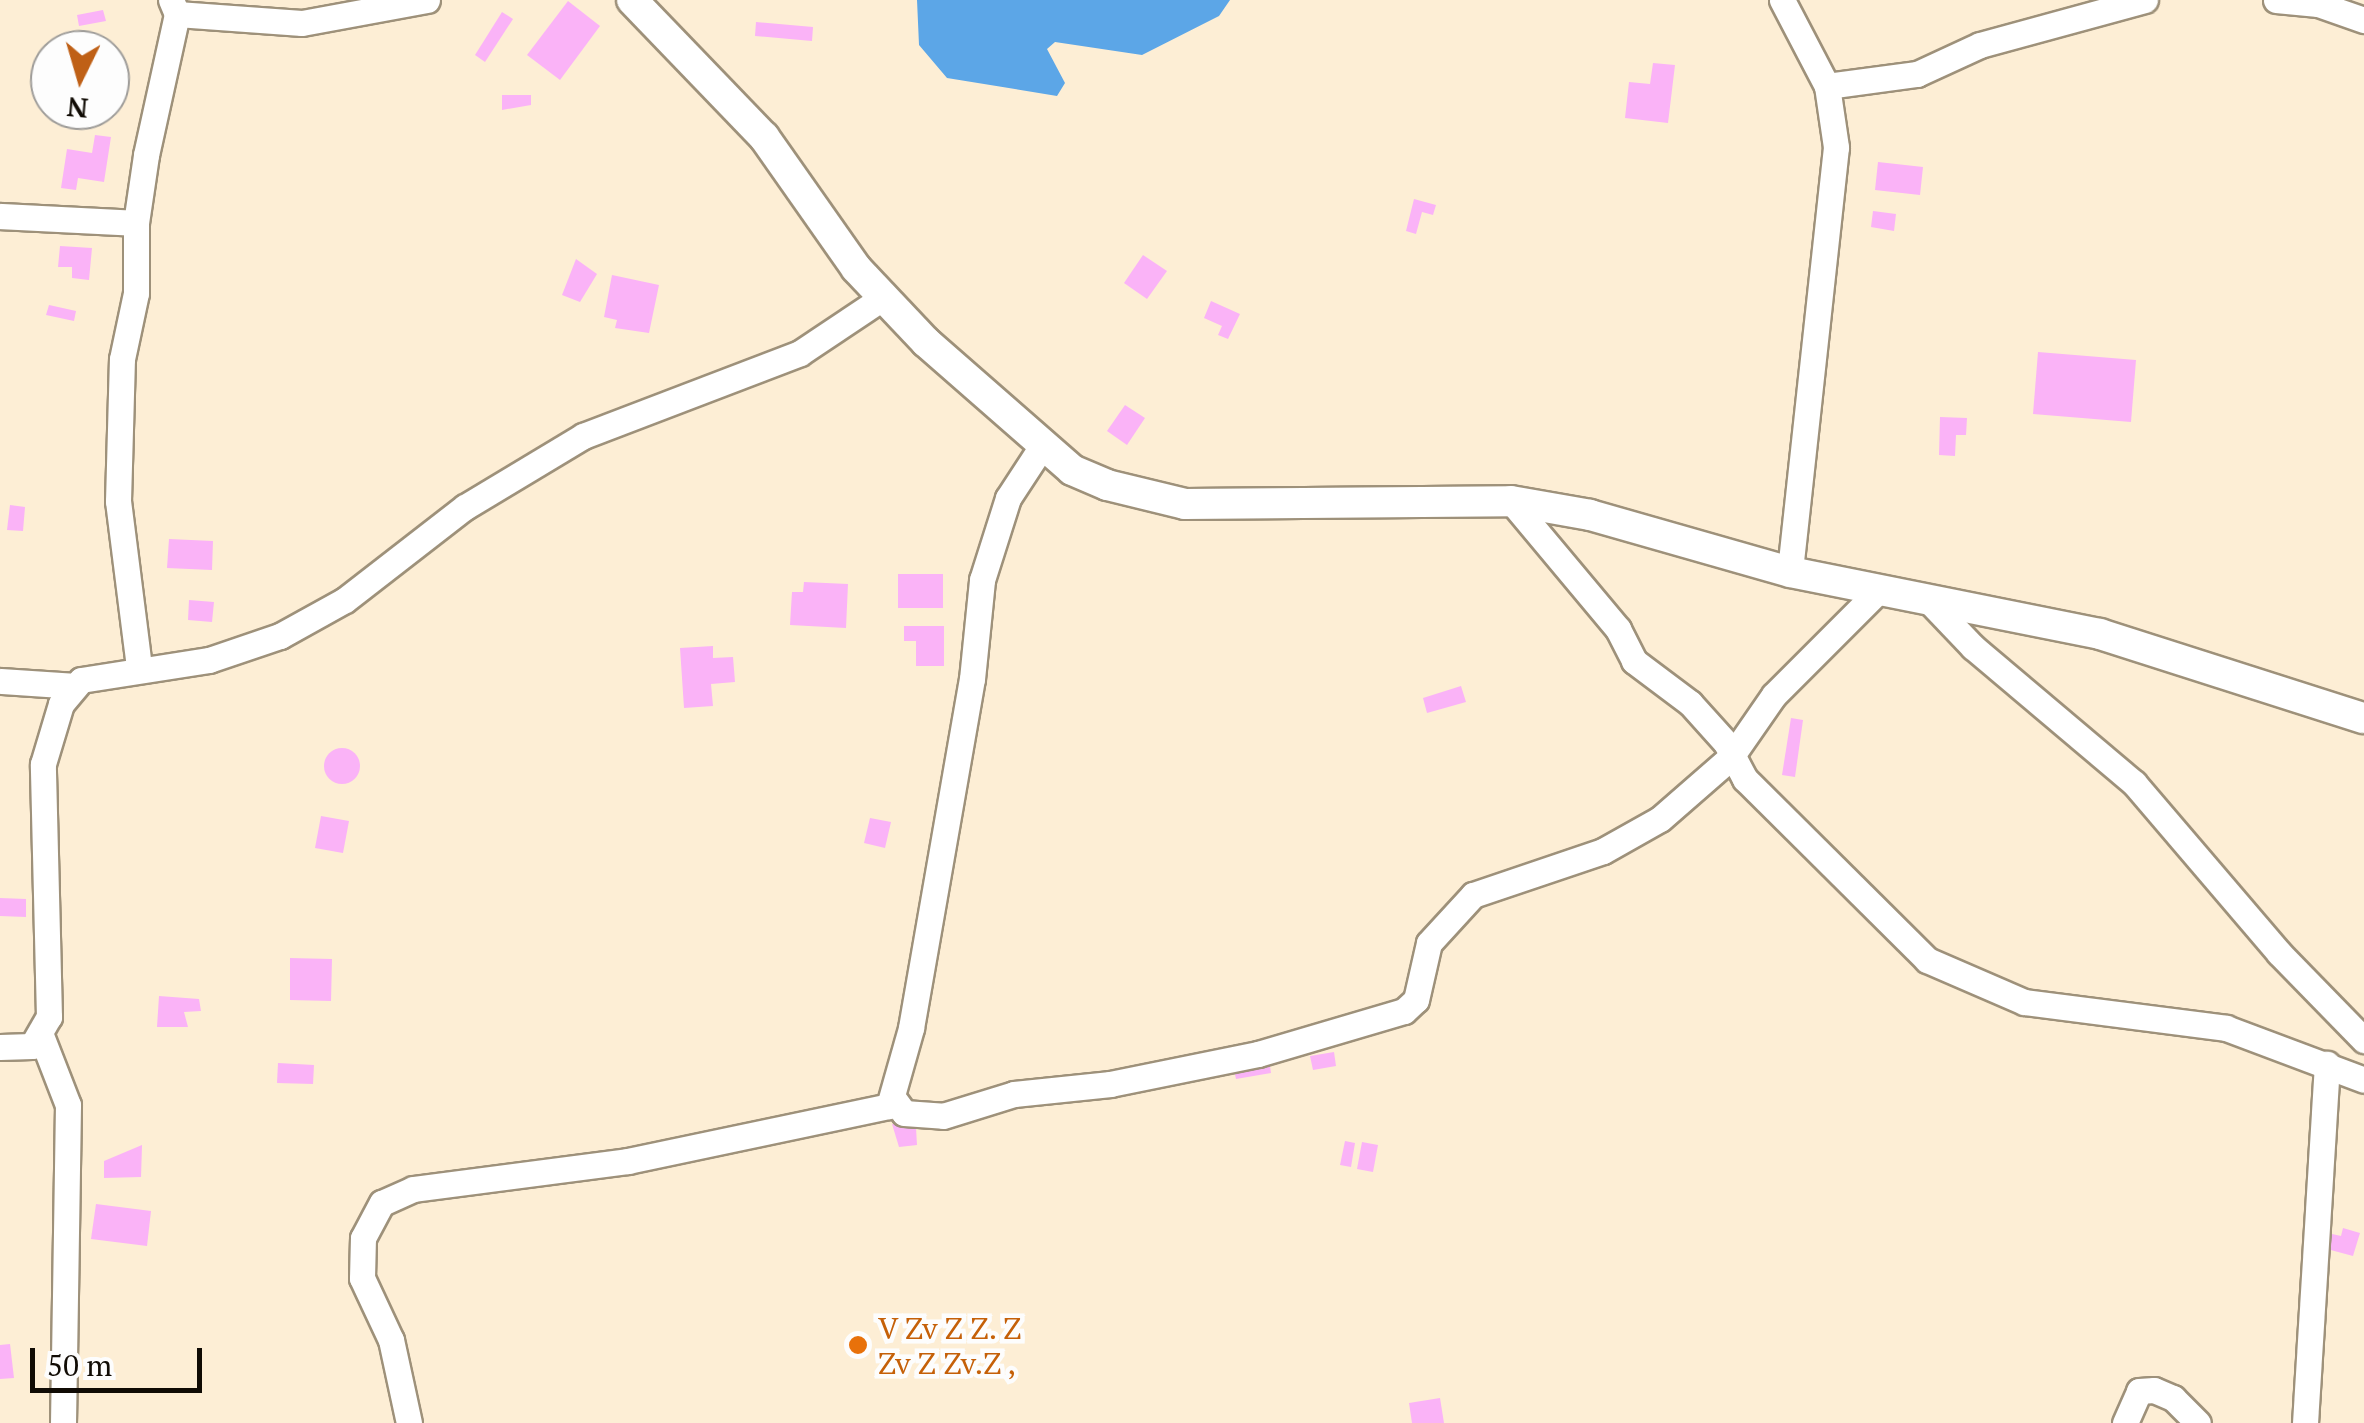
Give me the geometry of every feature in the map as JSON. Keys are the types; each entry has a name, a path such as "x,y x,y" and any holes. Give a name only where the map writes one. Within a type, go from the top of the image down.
{"street":[{"path":"139,667 118,501 122,359 136,293 136,223 174,7 302,24 427,0"},
{"path":"632,0 764,137 856,268 1042,446 1072,470 1107,485 1185,504 1511,501 1590,514 1790,572 2100,634 2364,718"},
{"path":"1782,0 1827,86 1836,147 1790,572"},
{"path":"1827,86 1917,74 1980,44 2145,0"},
{"path":"2276,0 2318,4 2364,20"},
{"path":"0,216 136,223"},
{"path":"64,1423 68,1105 42,1038 50,974 43,764 61,704 74,686 92,674 210,660 280,636 345,600 465,507 584,436 800,353 885,296"},
{"path":"409,1423 390,1340 362,1278 363,1238 382,1203 413,1189 790,1132 882,1111 894,1098 972,679 982,580 1008,498 1042,446"},
{"path":"1511,501 1618,629 1634,661 1690,703 1793,828 1947,972 1995,984 2024,1002 2226,1028 2364,1080"},
{"path":"894,1098 904,1113 943,1116 1014,1094 1110,1084 1374,1025 1416,1000 1422,955 1473,896 1630,838 1690,797 1731,756 1774,695 1880,589"},
{"path":"1929,600 1974,647 2134,783 2279,954 2364,1040"},
{"path":"0,681 74,686"},
{"path":"0,1047 20,1049 42,1038"},
{"path":"2306,1423 2327,1064"},
{"path":"2125,1423 2139,1391 2154,1390 2173,1398 2198,1423"}],"water":[{"path":"917,0 1230,0 1219,16 1142,55 1055,42 1047,49 1065,83 1057,96 947,78 919,45"}],"building":[{"path":"568,1 600,26 560,80 527,55"},
{"path":"103,10 106,21 79,26 77,15"},
{"path":"502,12 513,19 485,62 475,55"},
{"path":"756,22 813,27 812,41 755,36"},
{"path":"1653,63 1675,65 1668,123 1625,118 1629,82 1650,84"},
{"path":"502,95 531,95 531,105 502,110"},
{"path":"95,135 111,137 104,182 78,178 76,190 61,188 67,149 92,153"},
{"path":"1878,162 1923,167 1920,195 1875,190"},
{"path":"1414,199 1436,205 1433,215 1422,212 1416,234 1406,231"},
{"path":"1873,211 1896,214 1894,231 1871,227"},
{"path":"60,246 92,248 89,280 72,278 72,267 58,267"},
{"path":"1143,255 1167,271 1147,299 1124,283"},
{"path":"576,259 597,274 580,302 562,295"},
{"path":"612,275 659,285 649,333 615,328 617,320 604,317"},
{"path":"1211,301 1240,314 1228,339 1218,335 1222,326 1204,318"},
{"path":"49,305 76,311 74,321 46,315"},
{"path":"2038,352 2136,360 2131,422 2033,414"},
{"path":"1125,405 1145,418 1127,445 1107,431"},
{"path":"1940,417 1967,418 1966,435 1956,435 1955,456 1939,455"},
{"path":"10,505 25,507 23,531 7,530"},
{"path":"169,539 213,541 212,570 167,568"},
{"path":"898,574 943,574 943,608 898,608"},
{"path":"804,582 848,584 846,628 790,625 792,592 803,592"},
{"path":"189,600 214,602 212,622 188,620"},
{"path":"904,626 944,626 944,666 916,666 916,641 904,641"},
{"path":"713,646 713,658 733,657 735,682 711,684 713,706 684,708 680,648"},
{"path":"1461,686 1466,702 1427,713 1423,698"},
{"path":"1791,718 1803,720 1795,777 1782,775"},
{"path":"342,748 355,753 360,766 355,779 342,784 329,779 324,766 329,753"},
{"path":"321,816 349,821 343,853 315,848"},
{"path":"870,818 891,822 885,848 864,843"},
{"path":"0,898 26,899 26,917 0,916"},
{"path":"290,958 332,959 331,1001 290,1000"},
{"path":"159,996 199,999 201,1011 184,1012 188,1027 157,1027"},
{"path":"1334,1052 1336,1066 1313,1070 1310,1056"},
{"path":"1269,1059 1271,1073 1236,1079 1233,1065"},
{"path":"278,1063 314,1065 313,1084 277,1083"},
{"path":"892,1124 916,1128 917,1145 899,1147"},
{"path":"1345,1141 1355,1143 1351,1167 1340,1165"},
{"path":"1362,1142 1378,1145 1373,1172 1357,1169"},
{"path":"142,1145 141,1177 104,1178 104,1161"},
{"path":"96,1204 151,1211 147,1246 91,1239"},
{"path":"2343,1228 2360,1233 2353,1256 2327,1249 2332,1234 2341,1236"},
{"path":"10,1344 14,1378 0,1379 0,1345"},
{"path":"1440,1398 1444,1423 1412,1423 1409,1403"}],"place":[{"name":"V Zv Z Z. Z Zv Z Zv.Z ,","path":"858,1345"}]}
